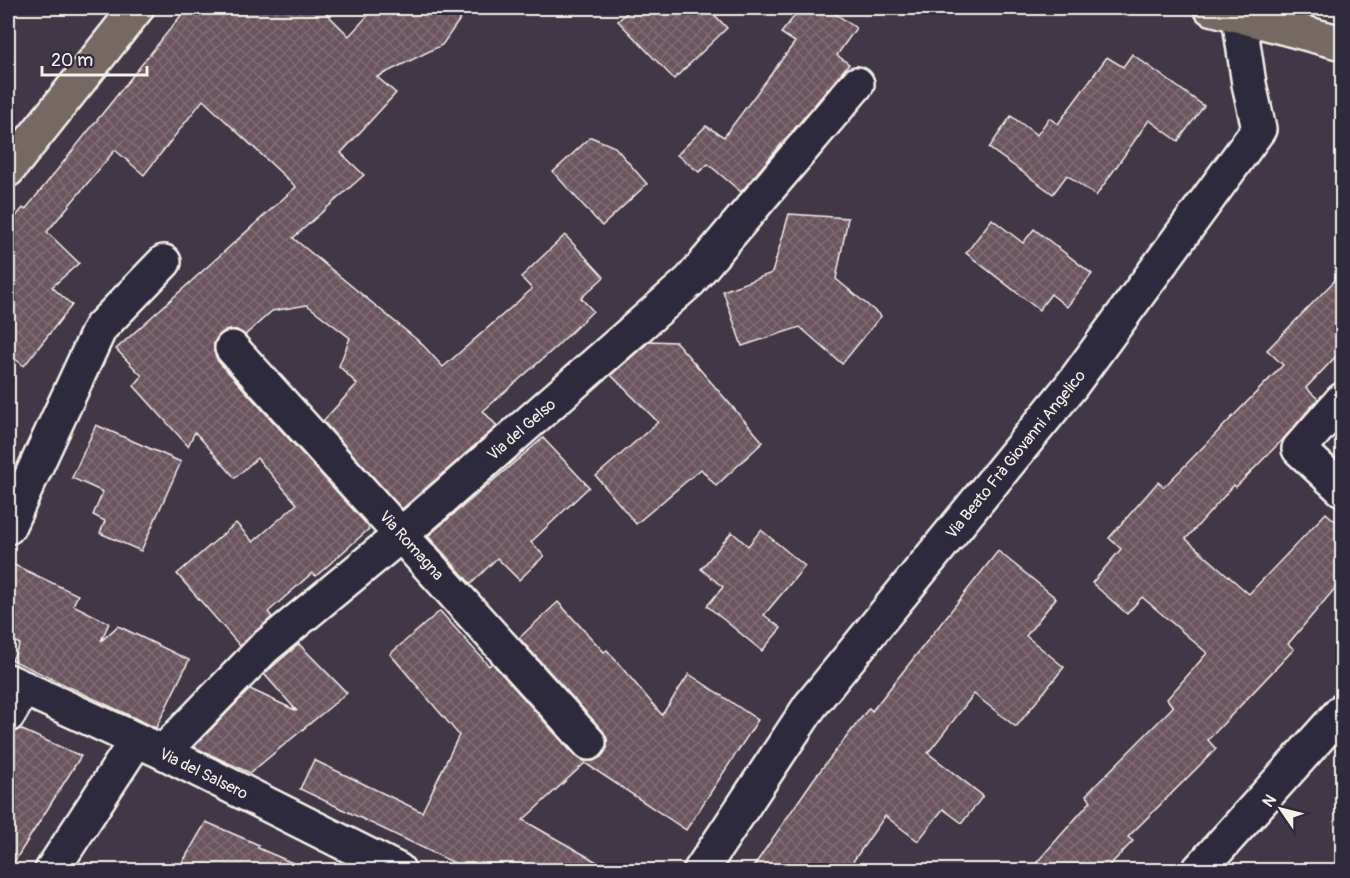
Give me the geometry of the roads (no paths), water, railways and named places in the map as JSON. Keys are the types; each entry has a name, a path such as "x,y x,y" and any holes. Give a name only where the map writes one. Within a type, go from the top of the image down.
{"main road":[{"path":"8,170 136,8"},
{"path":"1224,10 1342,43"}],"street":[{"name":"Via Beato Frà Giovanni Angelico","path":"701,870 810,706 1071,386 1259,129 1249,84 1224,10"},
{"name":"Via del Gelso","path":"52,870 149,747 402,534 690,281 857,84"},
{"path":"8,527 100,328 164,262"},
{"name":"Via Romagna","path":"232,348 590,743"},
{"path":"1342,400 1299,449 1342,489"},
{"name":"Via del Salsero","path":"13,695 149,747 398,870"},
{"path":"1199,870 1342,711"}]}
